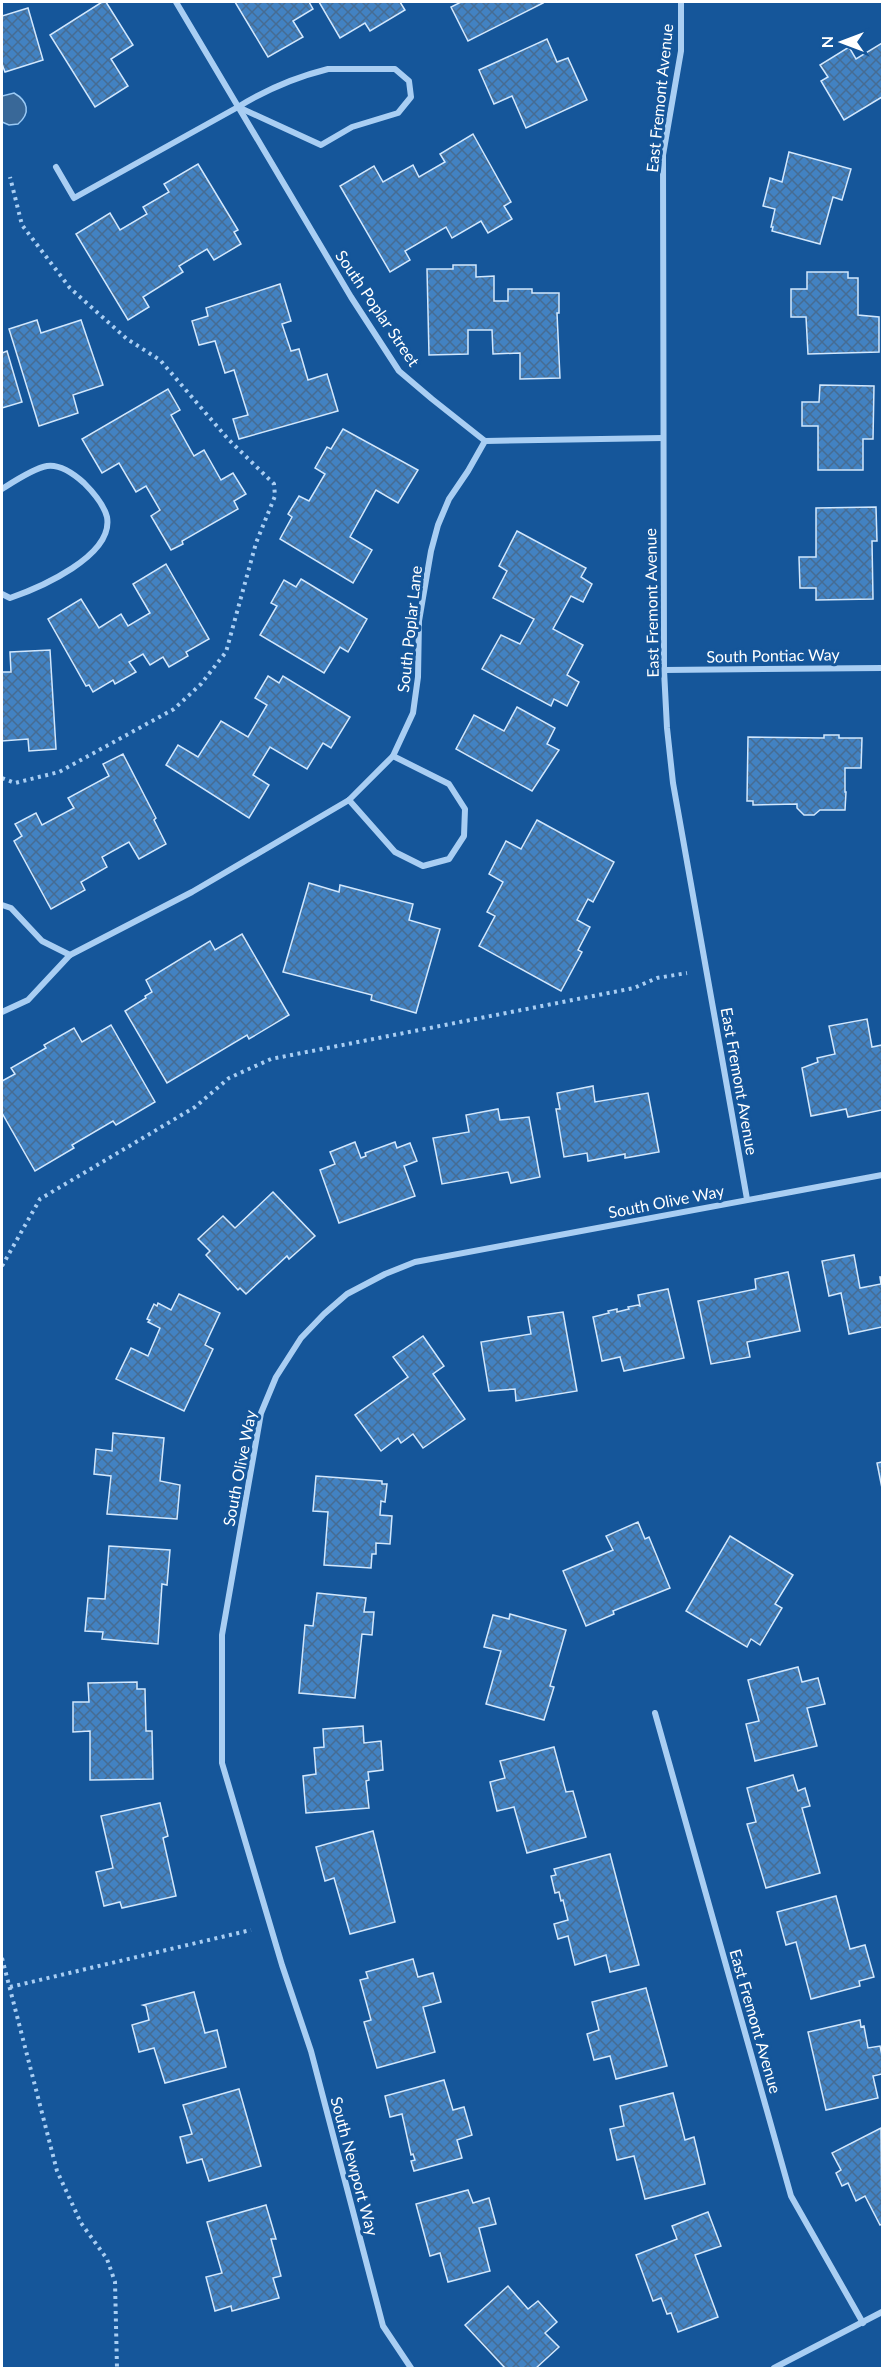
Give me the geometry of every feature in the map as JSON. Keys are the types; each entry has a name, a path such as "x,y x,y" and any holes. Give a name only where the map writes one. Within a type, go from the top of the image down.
{"street":[{"name":"South Poplar Street","path":"176,2 351,297 399,371 485,441"},
{"name":"East Fremont Avenue","path":"681,2 681,51 663,155 664,670 667,728 673,783 747,1199"},
{"path":"56,167 74,198 238,107 282,83 328,69 395,69 409,81 411,97 398,113 352,127 321,144 238,107"},
{"path":"485,441 663,438"},
{"name":"South Poplar Lane","path":"2,1012 28,1000 70,955 192,892 349,800 393,756 413,713 418,677 420,621 431,551 438,525 449,499 485,441"},
{"path":"2,489 48,466 72,471 93,491 106,517 105,532 93,552 61,576 34,590 10,598 2,594"},
{"name":"South Pontiac Way","path":"664,670 882,668"},
{"path":"349,800 395,852 423,867 449,859 464,836 465,809 449,784 393,756"},
{"path":"2,905 11,908 42,941 70,955"},
{"name":"South Olive Way","path":"282,1965 222,1763 222,1635 261,1413 276,1377 301,1338 347,1294 385,1274 415,1262 882,1175"},
{"name":"East Fremont Avenue","path":"655,1713 791,2196 863,2323"},
{"name":"South Newport Way","path":"282,1965 311,2050 383,2326 411,2368"},
{"path":"774,2368 882,2312"}],"path":[{"path":"2,778 15,783 59,772 174,709 201,684 226,652 256,543 275,496 274,484 228,439 160,360 127,339 70,288 22,225 10,177"},
{"path":"2,1266 40,1199 195,1107 229,1078 271,1059 634,988 657,978 707,969"},
{"path":"10,1987 270,1925"},
{"path":"2,1958 57,2171 81,2223 106,2259 115,2282 117,2368"}],"water":[{"path":"14,93 25,103 26,111 18,124 9,125 2,122 2,96"}],"building":[{"path":"102,2 106,2 133,45 111,59 128,86 95,107 50,35"},
{"path":"235,2 309,2 313,9 293,21 303,37 268,57"},
{"path":"319,2 400,2 405,10 370,31 365,23 340,38"},
{"path":"461,2 543,3 468,41 451,7"},
{"path":"28,8 43,60 5,72 2,64 2,16"},
{"path":"547,39 557,62 568,58 587,100 526,128 512,96 494,104 479,70"},
{"path":"882,43 882,97 844,120 821,81 828,77 820,65 849,47 856,59"},
{"path":"473,134 511,202 504,206 512,219 488,233 481,221 452,238 446,227 405,251 410,260 390,272 340,186 374,166 383,182 413,165 419,177 445,162 440,154"},
{"path":"789,152 851,169 842,200 833,197 820,244 772,231 775,209 763,206 770,178 782,182"},
{"path":"198,164 238,230 234,232 241,244 214,260 207,249 179,266 183,272 143,297 149,307 128,320 76,234 110,213 120,230 147,214 143,207 169,192 164,184"},
{"path":"453,265 476,265 476,277 494,276 494,301 508,301 508,289 532,289 532,293 559,293 559,313 557,313 560,378 520,379 520,353 493,354 492,330 468,330 468,354 429,355 427,269 453,269"},
{"path":"807,272 848,272 848,278 858,278 858,315 879,317 879,352 808,354 806,317 791,317 791,289 807,289"},
{"path":"280,284 291,321 282,324 291,351 299,349 308,380 327,374 338,411 239,439 233,419 248,415 234,370 225,373 215,341 199,345 192,321 208,316 206,308"},
{"path":"37,320 41,333 81,320 103,385 73,395 78,413 39,426 9,329"},
{"path":"7,351 22,402 2,408 2,353"},
{"path":"820,385 874,386 873,439 863,439 863,470 818,470 818,426 802,426 802,402 819,402"},
{"path":"168,389 180,410 171,415 194,456 204,450 221,480 233,473 246,494 234,501 238,509 182,541 183,544 171,550 151,516 160,510 146,486 136,492 119,463 102,473 82,439"},
{"path":"343,429 418,470 398,503 376,490 350,537 372,550 353,583 280,539 292,517 288,514 299,496 309,501 325,474 315,468 327,447 331,449"},
{"path":"876,507 877,541 872,541 873,599 816,600 816,588 800,588 799,557 816,557 816,508"},
{"path":"517,531 586,568 581,577 592,584 583,602 571,596 553,629 583,645 567,675 579,682 567,706 554,699 551,706 482,669 501,635 520,644 534,619 493,598 507,571 499,566"},
{"path":"166,564 209,639 186,652 188,656 169,667 163,657 150,665 143,654 129,662 136,672 115,684 113,680 93,692 89,685 86,686 48,619 81,599 99,628 121,614 128,626 150,613 133,584"},
{"path":"301,579 367,619 348,652 340,647 324,673 260,635 277,606 271,603 284,580 296,587"},
{"path":"50,650 56,749 29,751 28,739 2,741 2,672 11,672 10,652"},
{"path":"268,676 279,683 283,676 350,717 331,748 323,743 307,769 270,747 253,775 269,785 249,818 166,765 178,745 198,757 221,721 248,737 267,705 255,698"},
{"path":"517,707 555,728 547,744 559,750 532,791 456,749 474,715 504,731"},
{"path":"824,735 839,735 839,738 862,738 861,768 845,768 845,810 820,810 814,815 804,815 797,808 797,804 753,805 753,801 747,801 748,737 824,738"},
{"path":"123,754 156,818 154,820 166,844 139,859 129,842 102,857 107,867 81,882 85,890 51,909 14,841 22,836 15,824 36,813 42,825 74,808 68,798 109,776 103,764"},
{"path":"537,820 614,862 593,902 588,899 577,920 590,927 578,950 582,952 561,991 479,946 495,916 487,912 503,882 489,874 506,841 521,849"},
{"path":"309,883 339,892 340,885 413,904 409,920 440,929 416,1013 371,1000 372,995 283,972"},
{"path":"242,934 289,1015 249,1039 247,1035 167,1083 125,1011 152,992 146,980 210,941 215,950"},
{"path":"867,1019 872,1047 882,1045 882,1110 848,1117 846,1109 811,1116 802,1068 818,1062 817,1058 835,1054 829,1026"},
{"path":"111,1025 155,1102 116,1125 113,1121 72,1145 74,1148 35,1171 2,1113 2,1081 15,1074 11,1068 46,1048 44,1045 74,1028 82,1042"},
{"path":"593,1086 595,1102 648,1093 659,1152 625,1158 625,1154 588,1161 587,1153 564,1157 556,1109 560,1109 557,1093"},
{"path":"498,1109 500,1120 529,1117 540,1177 511,1183 508,1172 442,1184 433,1138 469,1132 466,1115"},
{"path":"355,1142 361,1158 366,1156 365,1153 395,1142 397,1148 410,1143 417,1161 404,1166 415,1196 339,1223 320,1170 335,1164 330,1152"},
{"path":"273,1192 315,1236 289,1259 287,1256 246,1294 240,1288 238,1290 206,1255 210,1251 198,1239 223,1216 235,1228"},
{"path":"854,1255 860,1288 881,1284 880,1277 882,1277 882,1327 849,1334 841,1293 829,1296 822,1261"},
{"path":"788,1272 800,1331 747,1342 750,1357 711,1364 698,1301 756,1289 755,1279"},
{"path":"668,1289 684,1358 624,1371 620,1357 602,1361 593,1317 609,1313 608,1311 617,1309 617,1312 629,1309 628,1307 640,1306 638,1295"},
{"path":"179,1294 220,1313 205,1345 213,1349 184,1411 116,1379 131,1348 148,1356 160,1328 148,1322 150,1320 147,1319 154,1304 157,1306 158,1303 171,1310"},
{"path":"563,1312 577,1391 516,1401 515,1389 489,1391 481,1342 531,1334 528,1317"},
{"path":"423,1336 444,1366 433,1374 465,1419 423,1448 413,1434 401,1443 398,1438 381,1451 355,1415 408,1377 393,1357"},
{"path":"113,1433 164,1438 160,1481 180,1485 177,1519 107,1514 111,1476 94,1474 96,1449 112,1451"},
{"path":"882,1462 882,1488 877,1463"},
{"path":"316,1476 382,1481 382,1484 387,1484 385,1502 381,1501 380,1515 392,1516 390,1544 376,1543 376,1554 372,1554 371,1568 324,1565 328,1512 313,1511"},
{"path":"638,1522 645,1539 649,1537 670,1588 613,1611 614,1614 586,1626 563,1571 613,1550 606,1536"},
{"path":"730,1536 793,1575 775,1604 782,1608 760,1645 751,1639 747,1647 686,1611"},
{"path":"109,1546 170,1550 167,1585 162,1584 158,1644 102,1639 103,1632 85,1631 88,1598 105,1599"},
{"path":"317,1593 366,1598 364,1612 374,1612 372,1635 362,1634 355,1698 299,1693 305,1625 313,1626"},
{"path":"510,1614 566,1630 550,1686 554,1687 544,1720 486,1704 501,1651 484,1647 493,1615 509,1619"},
{"path":"798,1667 802,1682 818,1678 825,1704 807,1708 817,1746 755,1761 746,1724 759,1721 748,1680"},
{"path":"137,1682 137,1689 145,1689 146,1731 152,1731 153,1779 90,1780 90,1731 73,1732 73,1702 89,1702 88,1683"},
{"path":"363,1726 364,1743 381,1741 383,1770 368,1772 369,1780 366,1781 369,1808 306,1813 303,1776 316,1774 314,1748 324,1747 323,1729"},
{"path":"554,1747 566,1792 573,1791 586,1837 527,1853 514,1807 497,1811 490,1782 505,1778 500,1761"},
{"path":"793,1775 798,1791 805,1788 810,1806 802,1808 820,1873 766,1888 747,1824 756,1822 747,1788"},
{"path":"160,1803 168,1836 163,1838 176,1896 122,1908 120,1902 104,1906 96,1872 113,1868 101,1816"},
{"path":"373,1831 395,1922 350,1934 334,1878 325,1881 316,1847"},
{"path":"610,1854 639,1965 610,1972 606,1955 575,1965 568,1936 558,1939 554,1924 568,1920 563,1900 561,1901 559,1892 555,1893 551,1876 556,1875 554,1869"},
{"path":"836,1896 850,1949 865,1945 874,1977 859,1981 860,1986 811,1999 796,1942 786,1945 777,1912"},
{"path":"413,1959 418,1977 433,1973 441,2002 423,2007 435,2052 377,2068 364,2022 371,2020 360,1980 368,1978 366,1972"},
{"path":"646,1988 667,2066 616,2079 610,2056 594,2060 587,2034 599,2030 592,2002"},
{"path":"194,1992 205,2033 217,2030 226,2067 165,2083 154,2048 139,2052 132,2025 149,2020 146,2006 143,2005"},
{"path":"860,2020 861,2027 864,2026 868,2048 880,2046 882,2074 873,2076 878,2098 826,2110 808,2032"},
{"path":"444,2080 453,2110 464,2107 472,2135 457,2140 462,2158 414,2171 411,2161 415,2160 413,2154 411,2155 402,2114 390,2117 385,2096"},
{"path":"239,2089 261,2166 209,2181 202,2159 187,2163 180,2137 192,2134 183,2105"},
{"path":"673,2093 685,2140 694,2137 705,2184 645,2199 634,2156 617,2160 610,2129 624,2126 620,2106"},
{"path":"881,2128 882,2224 880,2225 865,2196 856,2201 848,2183 842,2186 836,2173 841,2170 832,2153"},
{"path":"468,2190 473,2203 489,2198 496,2224 479,2228 490,2271 448,2282 440,2253 430,2256 416,2204"},
{"path":"266,2205 276,2239 271,2239 281,2276 273,2278 279,2298 232,2311 231,2306 215,2311 206,2277 222,2273 207,2222"},
{"path":"708,2212 721,2246 695,2255 718,2317 678,2332 671,2313 667,2314 661,2298 653,2301 636,2255 677,2239 672,2226"},
{"path":"508,2286 528,2309 538,2301 557,2322 545,2333 559,2347 536,2368 505,2368 465,2325"}]}
